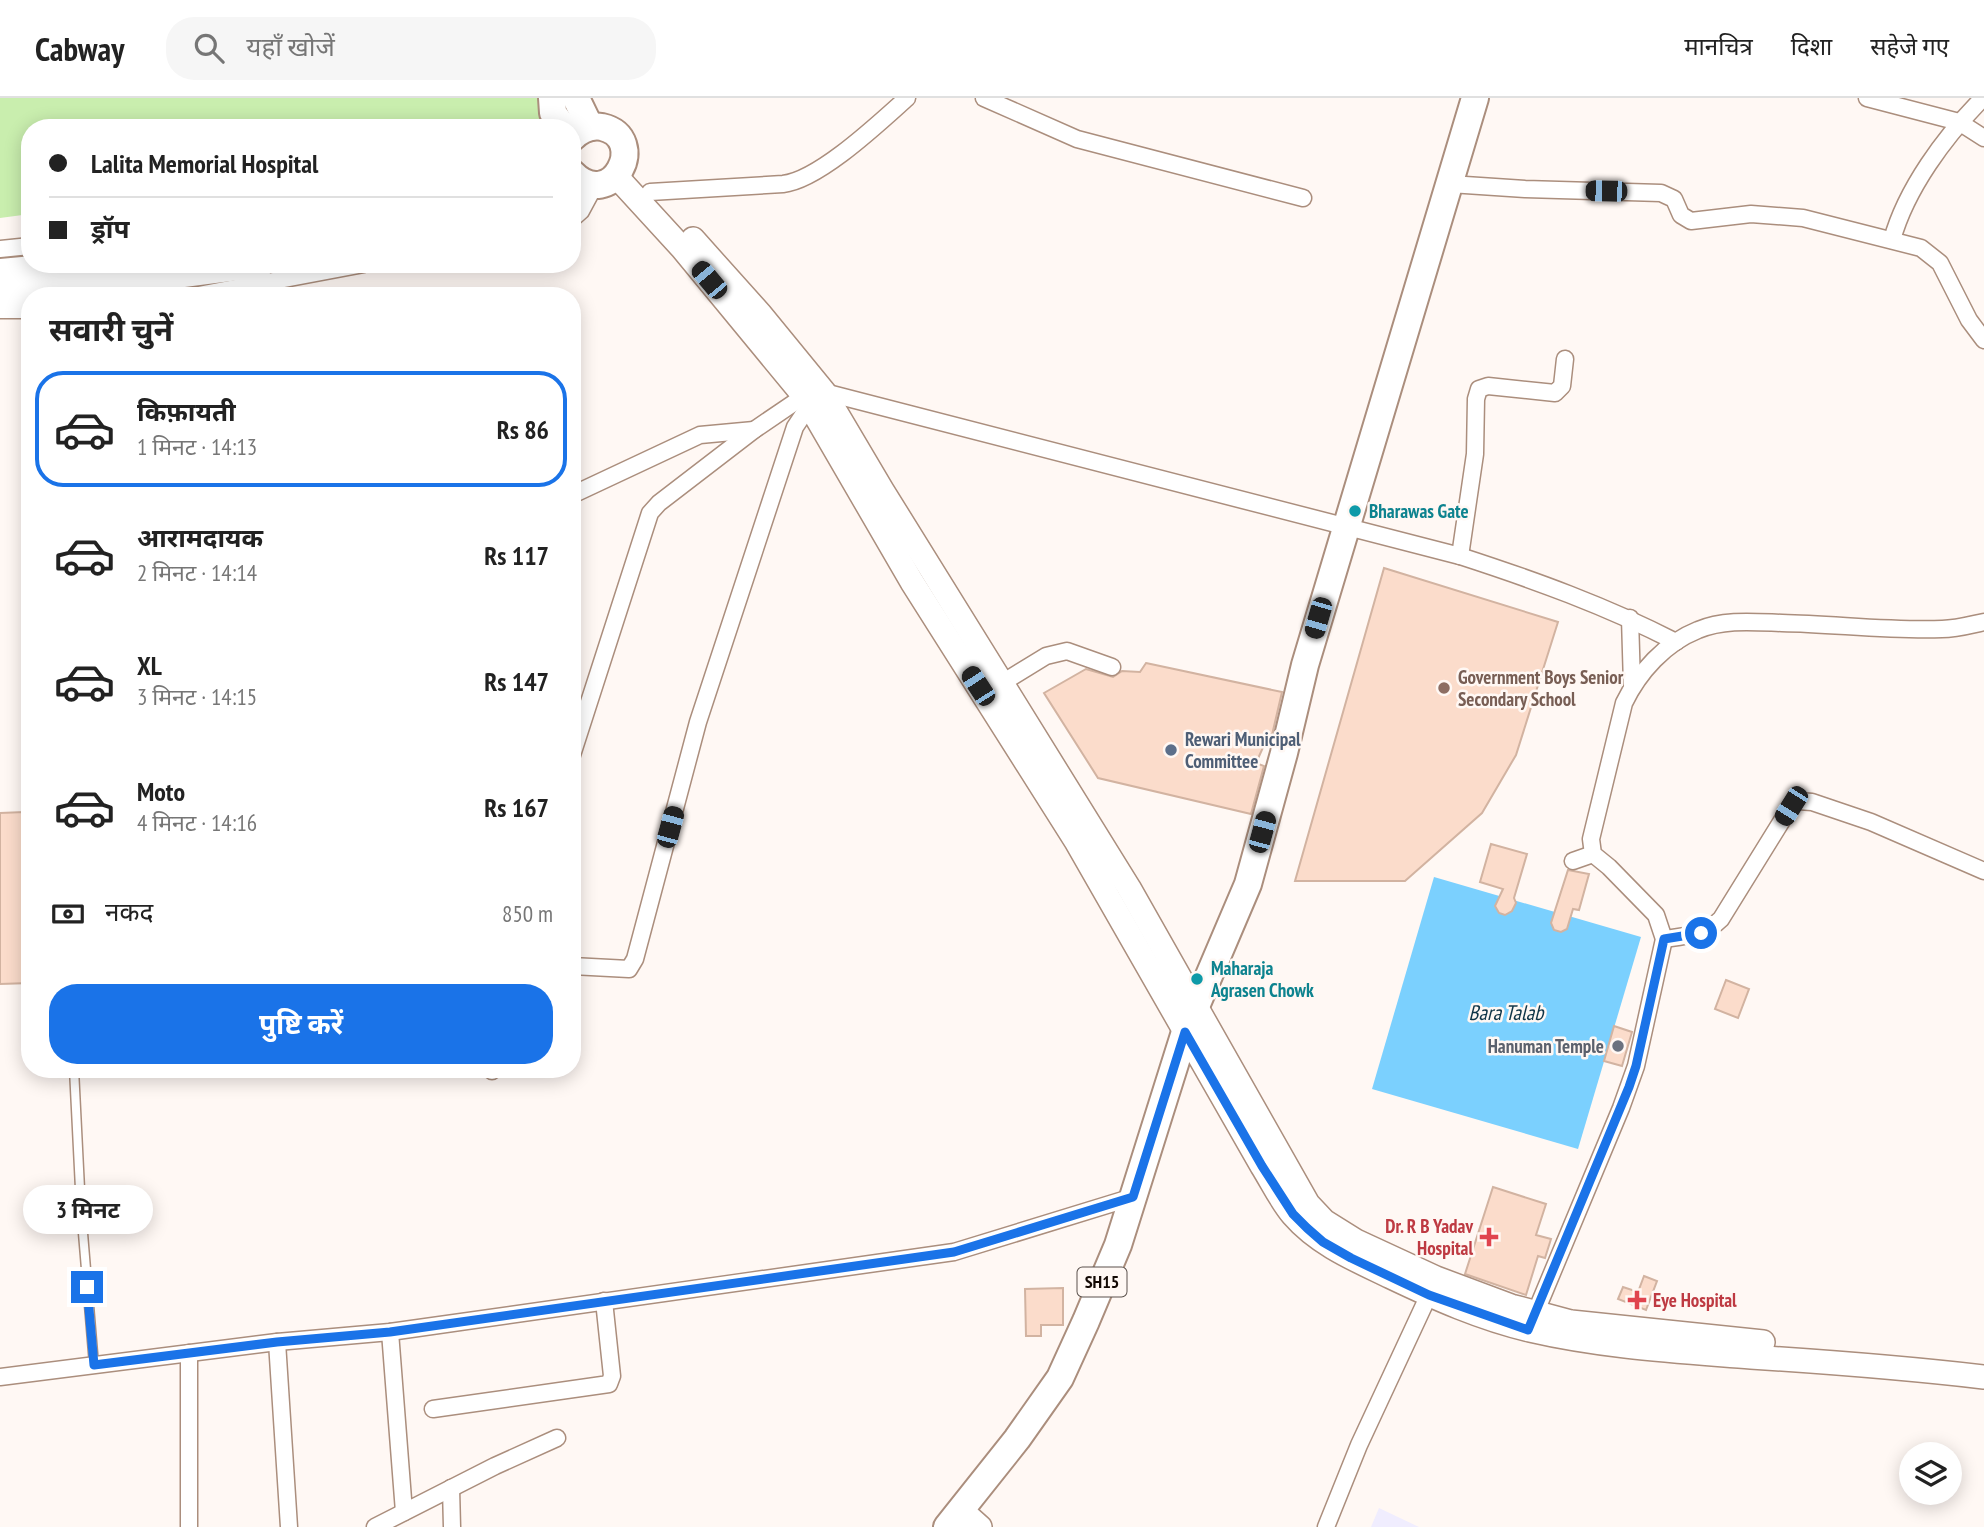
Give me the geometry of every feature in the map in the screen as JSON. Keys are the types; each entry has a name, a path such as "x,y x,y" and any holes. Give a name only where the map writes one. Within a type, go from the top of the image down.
{"main road":[{"path":"552,98 553,113 557,119"},
{"path":"576,98 577,119"},
{"path":"1197,1007 1248,884 1345,525 1475,98"},
{"path":"581,133 599,127 615,134 624,149 594,179"},
{"path":"594,179 650,192 761,315 881,490 1129,888 1308,1204 1335,1229 1433,1287"},
{"path":"594,179 682,248 818,400 912,582 1076,841 1293,1214 1323,1242 1351,1258 1590,1342 1647,1349 1892,1366 1984,1377"},
{"path":"0,272 21,270"},
{"path":"78,287 191,273"},
{"path":"0,293 21,291"},
{"name":"SH15","path":"963,1521 1060,1378 1118,1245 1185,1032 1197,1007"},
{"path":"1532,1321 1571,1322 1984,1362"}],"street":[{"path":"650,192 797,181 841,153 907,98"},
{"path":"984,98 1077,139 1303,198"},
{"path":"1867,98 1959,122 1984,138"},
{"path":"1892,240 1899,216 1915,187 1959,122 1983,98"},
{"path":"581,211 594,179"},
{"path":"1450,184 1525,189 1661,192 1674,199 1681,215 1691,221 1751,214 1803,218 1921,248 1940,263 1969,320 1984,340"},
{"path":"0,249 21,247"},
{"path":"241,287 316,273"},
{"path":"0,310 21,310"},
{"path":"1460,556 1472,479 1476,399 1479,389 1488,386 1555,393 1562,386 1565,359"},
{"path":"581,966 629,969 635,959 698,722 795,427 818,400"},
{"path":"581,727 650,513 659,503 754,430 818,400 1345,525 1460,556 1547,584 1630,618 1676,642"},
{"path":"581,491 700,435 754,430"},
{"path":"1630,618 1633,685"},
{"path":"1532,1321 1636,1066 1664,939 1656,915 1593,854 1591,839 1624,703 1633,685 1658,656 1676,642 1697,630 1725,623 1802,623 1941,629 1984,622"},
{"path":"1002,683 1046,656 1067,650 1112,667"},
{"path":"1664,939 1701,933 1721,919 1791,806 1798,801 1812,802 1871,822 1984,871"},
{"path":"1573,861 1593,854"},
{"path":"0,1377 277,1342 390,1332 954,1252 1133,1197"},
{"path":"1326,1527 1359,1445 1433,1287"},
{"path":"433,1409 609,1384 612,1376 604,1301"},
{"path":"390,1332 404,1512"},
{"path":"277,1342 289,1527"},
{"path":"189,1353 189,1527"},
{"path":"375,1527 557,1438"},
{"path":"452,1488 452,1527"}],"lane":[{"path":"74,1078 81,1209 94,1365"}],"shaded area":[{"path":"1379,1508 1419,1527 1371,1527"}],"green space":[{"path":"0,98 549,98 559,119 21,119 21,215 0,218"}],"water":[{"name":"Bara Talab","path":"1434,877 1641,937 1578,1149 1372,1089"}],"building":[{"name":"Government Boys Senior Secondary School","path":"1384,568 1558,622 1516,755 1482,813 1405,881 1295,881"},
{"name":"Rewari Municipal Committee","path":"1146,663 1282,692 1272,735 1269,734 1256,763 1264,766 1251,814 1098,778 1044,693 1086,669 1113,677 1122,671 1140,672"},
{"path":"21,812 21,983 0,984 0,813"},
{"path":"1491,844 1527,854 1514,898 1516,903 1512,911 1505,915 1499,913 1495,906 1503,889 1480,882"},
{"path":"1568,870 1589,874 1579,910 1573,909 1567,929 1561,932 1554,930 1551,923"},
{"path":"1726,980 1749,989 1738,1018 1715,1009"},
{"name":"Hanuman Temple","path":"1614,1026 1632,1032 1622,1066 1604,1061"},
{"path":"1493,1187 1546,1204 1536,1235 1551,1239 1545,1258 1538,1256 1526,1295 1465,1274"},
{"path":"1644,1276 1657,1281 1646,1310 1618,1299 1623,1287 1638,1292"},
{"path":"1063,1288 1063,1325 1041,1325 1041,1336 1026,1336 1025,1289"}],"place":[{"name":"Bharawas Gate","path":"1355,511"},
{"name":"Government Boys Senior Secondary School","path":"1444,688"},
{"name":"Rewari Municipal Committee","path":"1171,750"},
{"name":"Maharaja Agrasen Chowk","path":"1197,979"},
{"name":"Hanuman Temple","path":"1618,1046"},
{"name":"Dr. R B Yadav Hospital","path":"1489,1237"},
{"name":"Eye Hospital","path":"1637,1300"}],"route":[{"path":"87,1287 94,1365 277,1342 390,1332 972,1248 1133,1197 1185,1032 1262,1166 1293,1214 1323,1242 1429,1295 1528,1330 1629,1087 1664,939 1701,933"}]}
